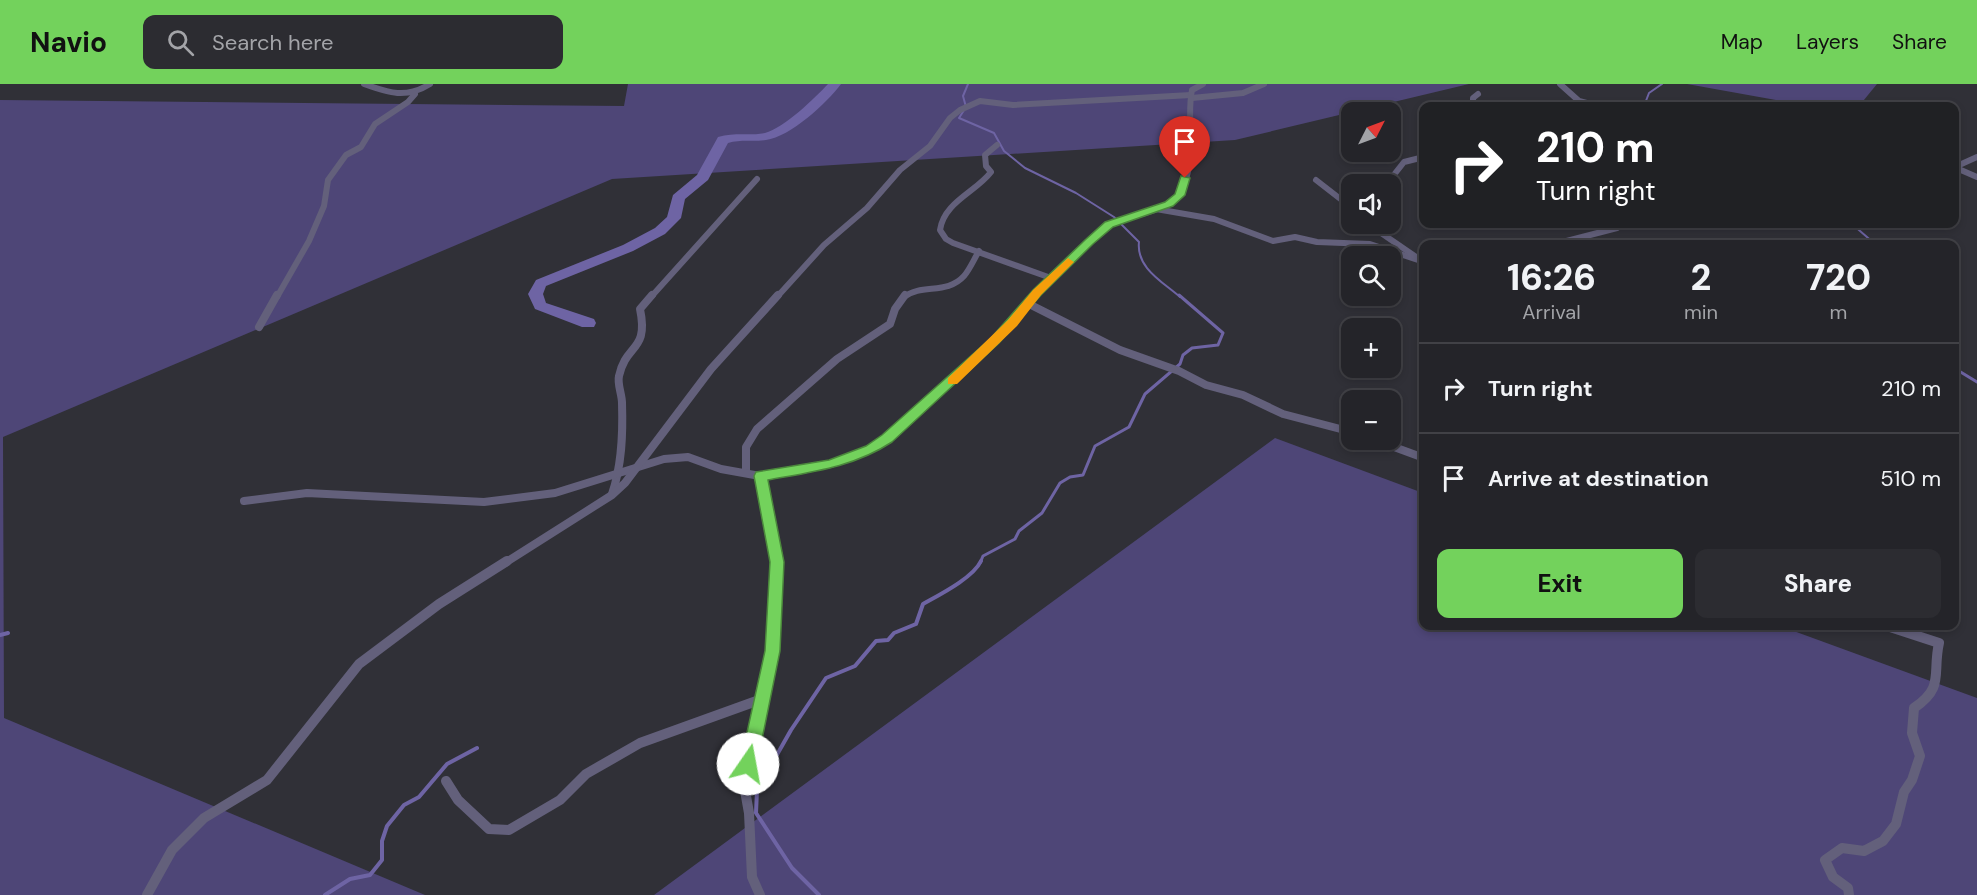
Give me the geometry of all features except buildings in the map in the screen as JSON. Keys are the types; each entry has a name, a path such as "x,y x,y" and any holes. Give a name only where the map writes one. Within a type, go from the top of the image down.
{"street":[{"path":"364,84 397,95 415,94"},
{"path":"259,327 309,241 324,206 328,180 346,155 361,147 375,124 430,84"},
{"path":"147,895 172,850 204,818 267,780 359,664 440,604 612,495 625,483 711,369 824,245 867,208 900,170 930,146 950,118 960,110 980,101 1013,105 1192,97 1217,98 1243,93 1264,84"},
{"path":"1560,84 1583,102"},
{"path":"244,501 307,493 484,502 555,493 664,459 688,457 721,469 760,476 831,464 879,444 952,381 1029,304 1051,278 1109,225 1169,204 1180,195 1193,151 1192,90 1201,85"},
{"path":"1473,102 1473,98 1478,94"},
{"path":"997,145 985,155 986,166 991,172 950,209 939,225 946,239 1051,278"},
{"path":"1959,166 1977,157"},
{"path":"1396,174 1404,162 1419,158"},
{"path":"1959,168 1977,177"},
{"path":"612,495 620,472 622,401 618,378 623,363 640,341 644,328 640,309 757,179"},
{"path":"1316,180 1341,199"},
{"path":"1153,209 1214,219 1273,241 1295,237 1317,242 1370,244 1380,246 1400,256 1419,260"},
{"path":"1570,240 1617,228"},
{"path":"1383,234 1419,258"},
{"path":"746,473 746,447 757,429 837,359 890,324 895,309 905,295 918,290 947,288 964,276 979,251"},
{"path":"1029,304 1120,350 1179,371 1206,385 1252,398 1283,414 1341,429"},
{"path":"1401,450 1419,456"},
{"path":"760,476 777,562 772,651 744,785 749,813 752,877 760,895"},
{"path":"1849,895 1848,888 1833,877 1825,860 1842,848 1864,851 1882,841 1896,824 1904,792 1912,780 1920,756 1912,741 1910,726 1914,708 1924,702 1937,688 1939,643 1899,630"},
{"path":"446,781 449,791 476,814 489,829 509,830 560,800 586,774 640,743 762,699"}],"shaded area":[{"path":"628,84 1469,84 1394,102 1341,102 1341,115 1235,140 612,179 3,437 4,718 425,895 0,895 0,100 624,106"},
{"path":"1687,84 1877,84 1862,102 1787,102"},
{"path":"1275,438 1419,492 1419,630 1791,630 1977,698 1977,895 654,895"}],"waterway":[{"path":"588,323 540,306 536,294 541,283 628,248 660,231 674,218 678,198 703,177 723,140 769,136 804,113 835,84"},
{"path":"968,84 963,96 966,107 959,118 994,133 1004,151 1025,168 1076,193 1114,217 1139,242 1139,251 1146,267 1180,297"},
{"path":"1646,102 1649,93 1662,84"},
{"path":"1857,228 1870,240"},
{"path":"981,562 983,556 1015,539 1019,531 1042,513 1060,483 1070,477 1083,475 1095,446 1129,427 1145,394 1180,364 1183,355 1192,348 1218,345 1223,333 1179,295"},
{"path":"1959,371 1977,382"},
{"path":"819,895 792,868 756,813 757,790 791,730 826,678 855,666 876,641 888,640 894,633 916,624 923,604 963,580 981,562"},
{"path":"0,635 8,633"},
{"path":"325,895 350,879 370,875 382,860 382,841 387,826 404,805 419,797 447,764 477,748"}],"slow traffic":[{"path":"952,381 1012,323 1037,293 1068,262"}],"route":[{"path":"748,764 772,651 777,562 760,476 831,464 870,449 887,439 995,340 1060,269 1089,242 1109,225 1169,204 1180,195 1185,178"}]}
